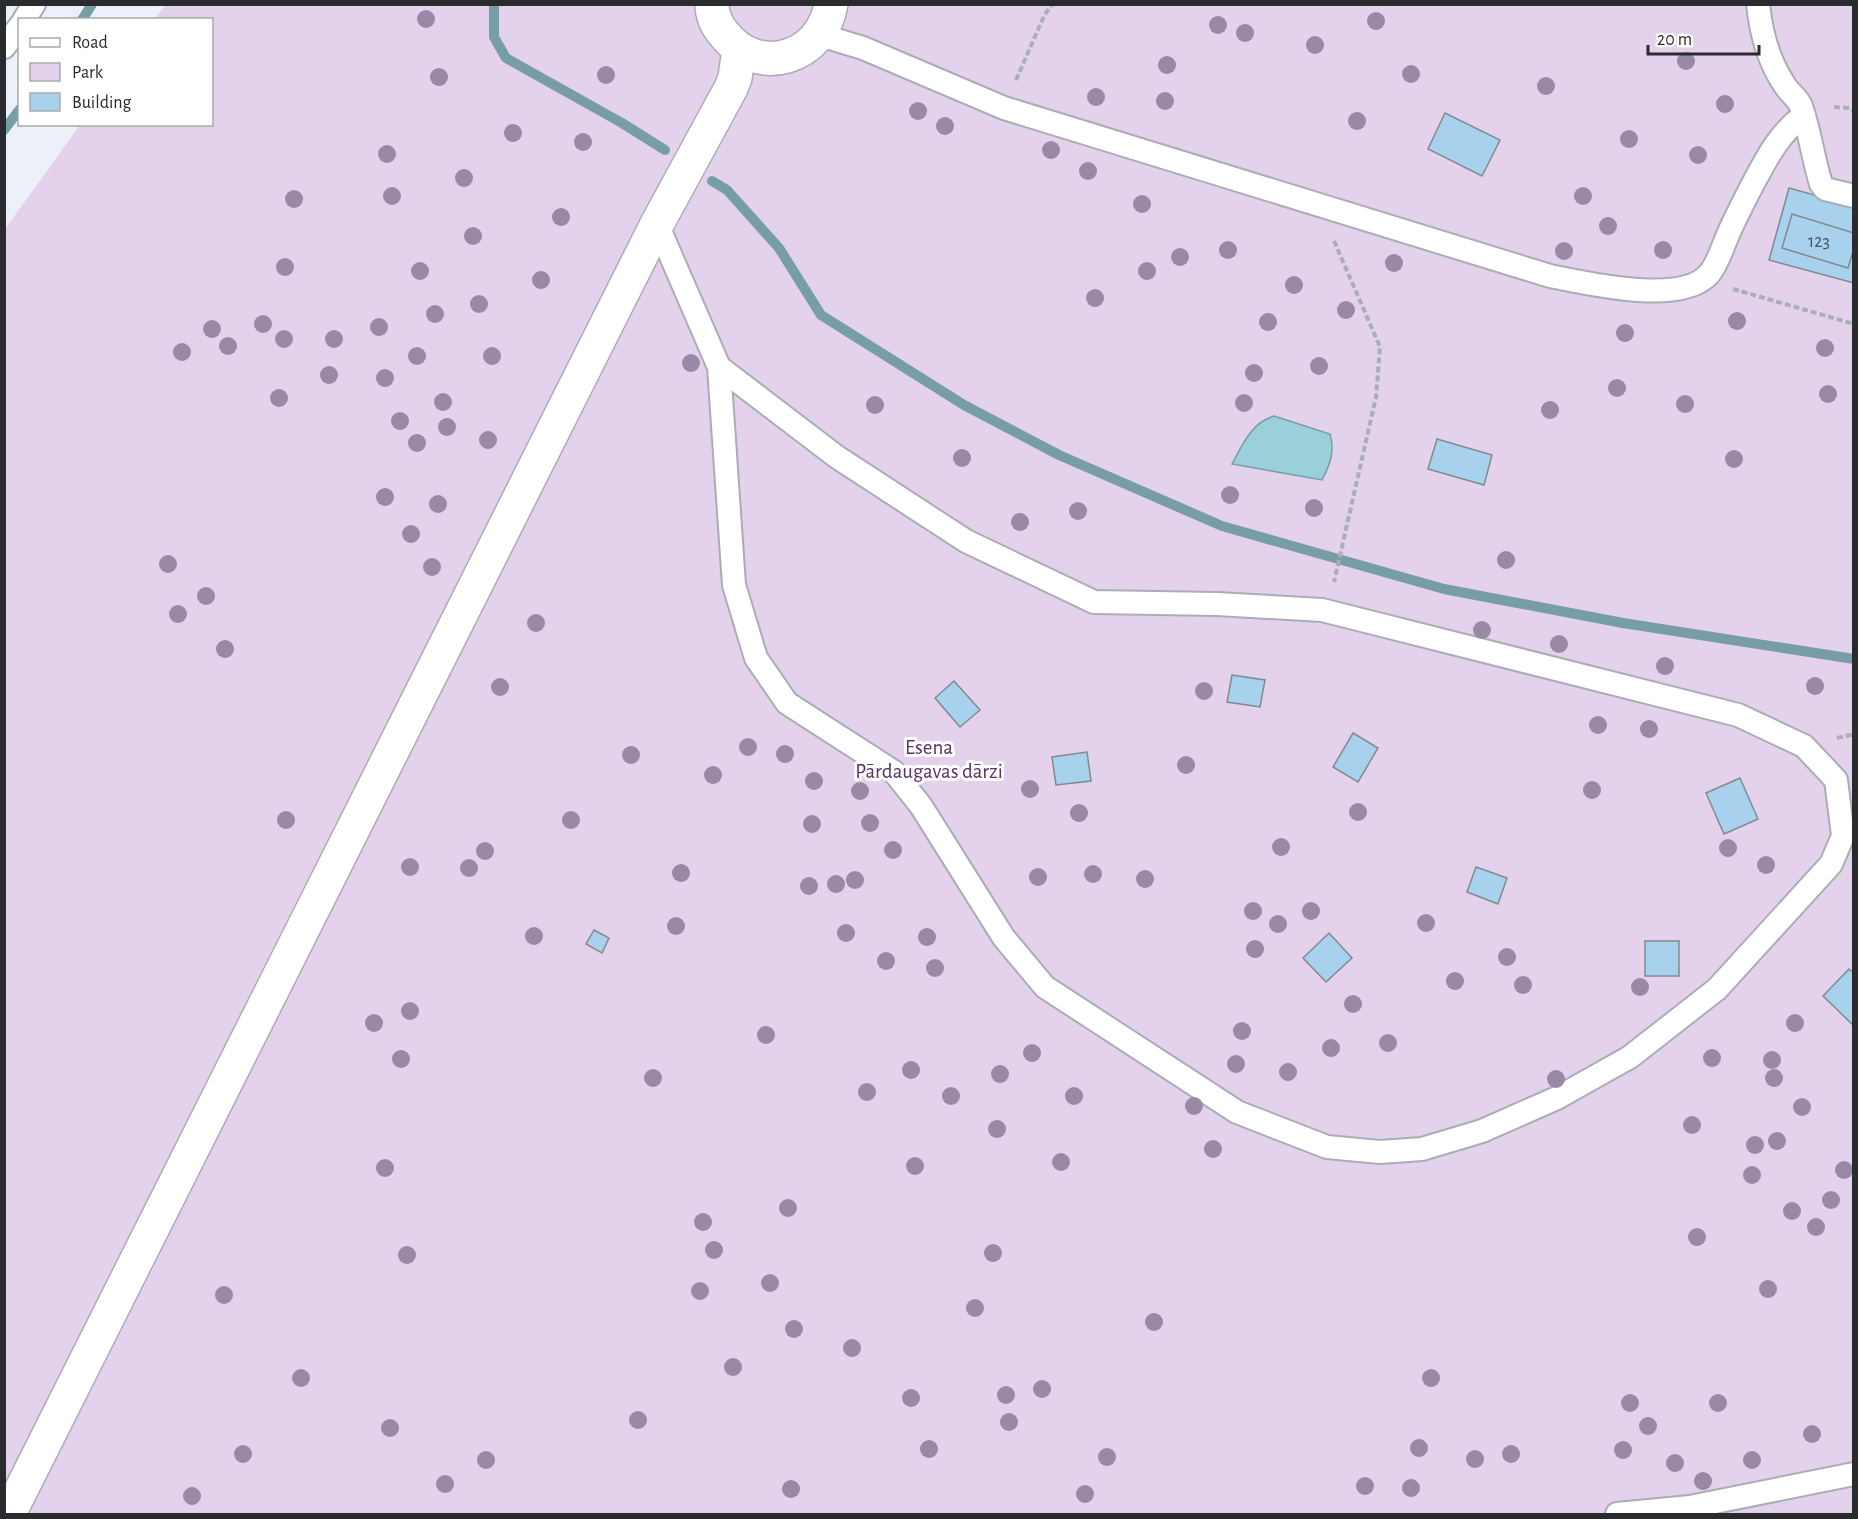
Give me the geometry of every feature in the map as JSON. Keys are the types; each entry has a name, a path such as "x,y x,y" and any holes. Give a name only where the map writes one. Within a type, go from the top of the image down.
{"street":[{"path":"712,4 719,28 730,42 764,59 782,58 800,52 825,18"},
{"path":"9,1515 657,224 731,88 743,72 749,53"}],"lane":[{"path":"25,18 34,4"},
{"path":"1758,4 1761,30 1768,53 1785,86 1796,97 1821,184 1825,189 1854,196"},
{"path":"825,18 838,40 863,48 1004,108 1550,276 1632,291 1685,288 1695,285 1711,273 1774,144 1788,127 1803,115"},
{"path":"4,47 18,29"},
{"path":"657,224 719,367 734,585 756,658 787,703 894,772 921,806 1004,938 1045,987 1237,1112 1327,1147 1380,1152 1422,1149 1482,1131 1557,1098 1630,1057 1717,989 1831,864 1843,836 1836,780 1804,746 1738,715 1322,610 1217,604 1094,602 966,541 837,457 719,367"},
{"path":"1617,1515 1690,1507 1854,1474"}],"path":[{"path":"1004,108 1044,16 1052,4"},
{"path":"1317,205 1380,347 1376,397 1337,576"},
{"path":"1711,273 1736,291 1854,324"}],"green space":[{"name":"Esena Pārdaugavas dārzi","path":"165,5 1853,5 1853,1514 5,1514 5,229 79,126 213,126 213,18 156,18"}],"water":[{"path":"1274,416 1330,434 1331,458 1322,480 1232,464 1254,429 1266,419"}],"building":[{"path":"1445,113 1500,140 1482,176 1428,149"},
{"path":"1789,188 1854,206 1854,283 1769,260"},
{"path":"1792,214 1854,233 1854,248 1848,268 1782,248"},
{"path":"1437,439 1492,455 1484,485 1428,469"},
{"path":"1232,675 1265,680 1260,707 1227,702"},
{"path":"954,681 980,710 960,727 935,698"},
{"path":"1353,733 1378,748 1358,782 1333,767"},
{"path":"1087,752 1091,781 1056,785 1052,757"},
{"path":"1740,778 1758,819 1724,834 1706,793"},
{"path":"1476,867 1507,878 1498,904 1467,892"},
{"path":"594,930 609,938 602,953 586,944"},
{"path":"1329,933 1352,958 1326,982 1303,958"},
{"path":"1645,941 1679,941 1679,976 1645,976"},
{"path":"1849,969 1854,973 1854,1026 1823,996"}],"waterway":[{"path":"83,18 92,4"},
{"path":"494,4 494,37 506,58 622,123 665,150"},
{"path":"4,130 18,112"},
{"path":"712,181 727,190 779,248 821,315 964,405 1059,455 1222,526 1444,589 1623,623 1854,659"}]}
